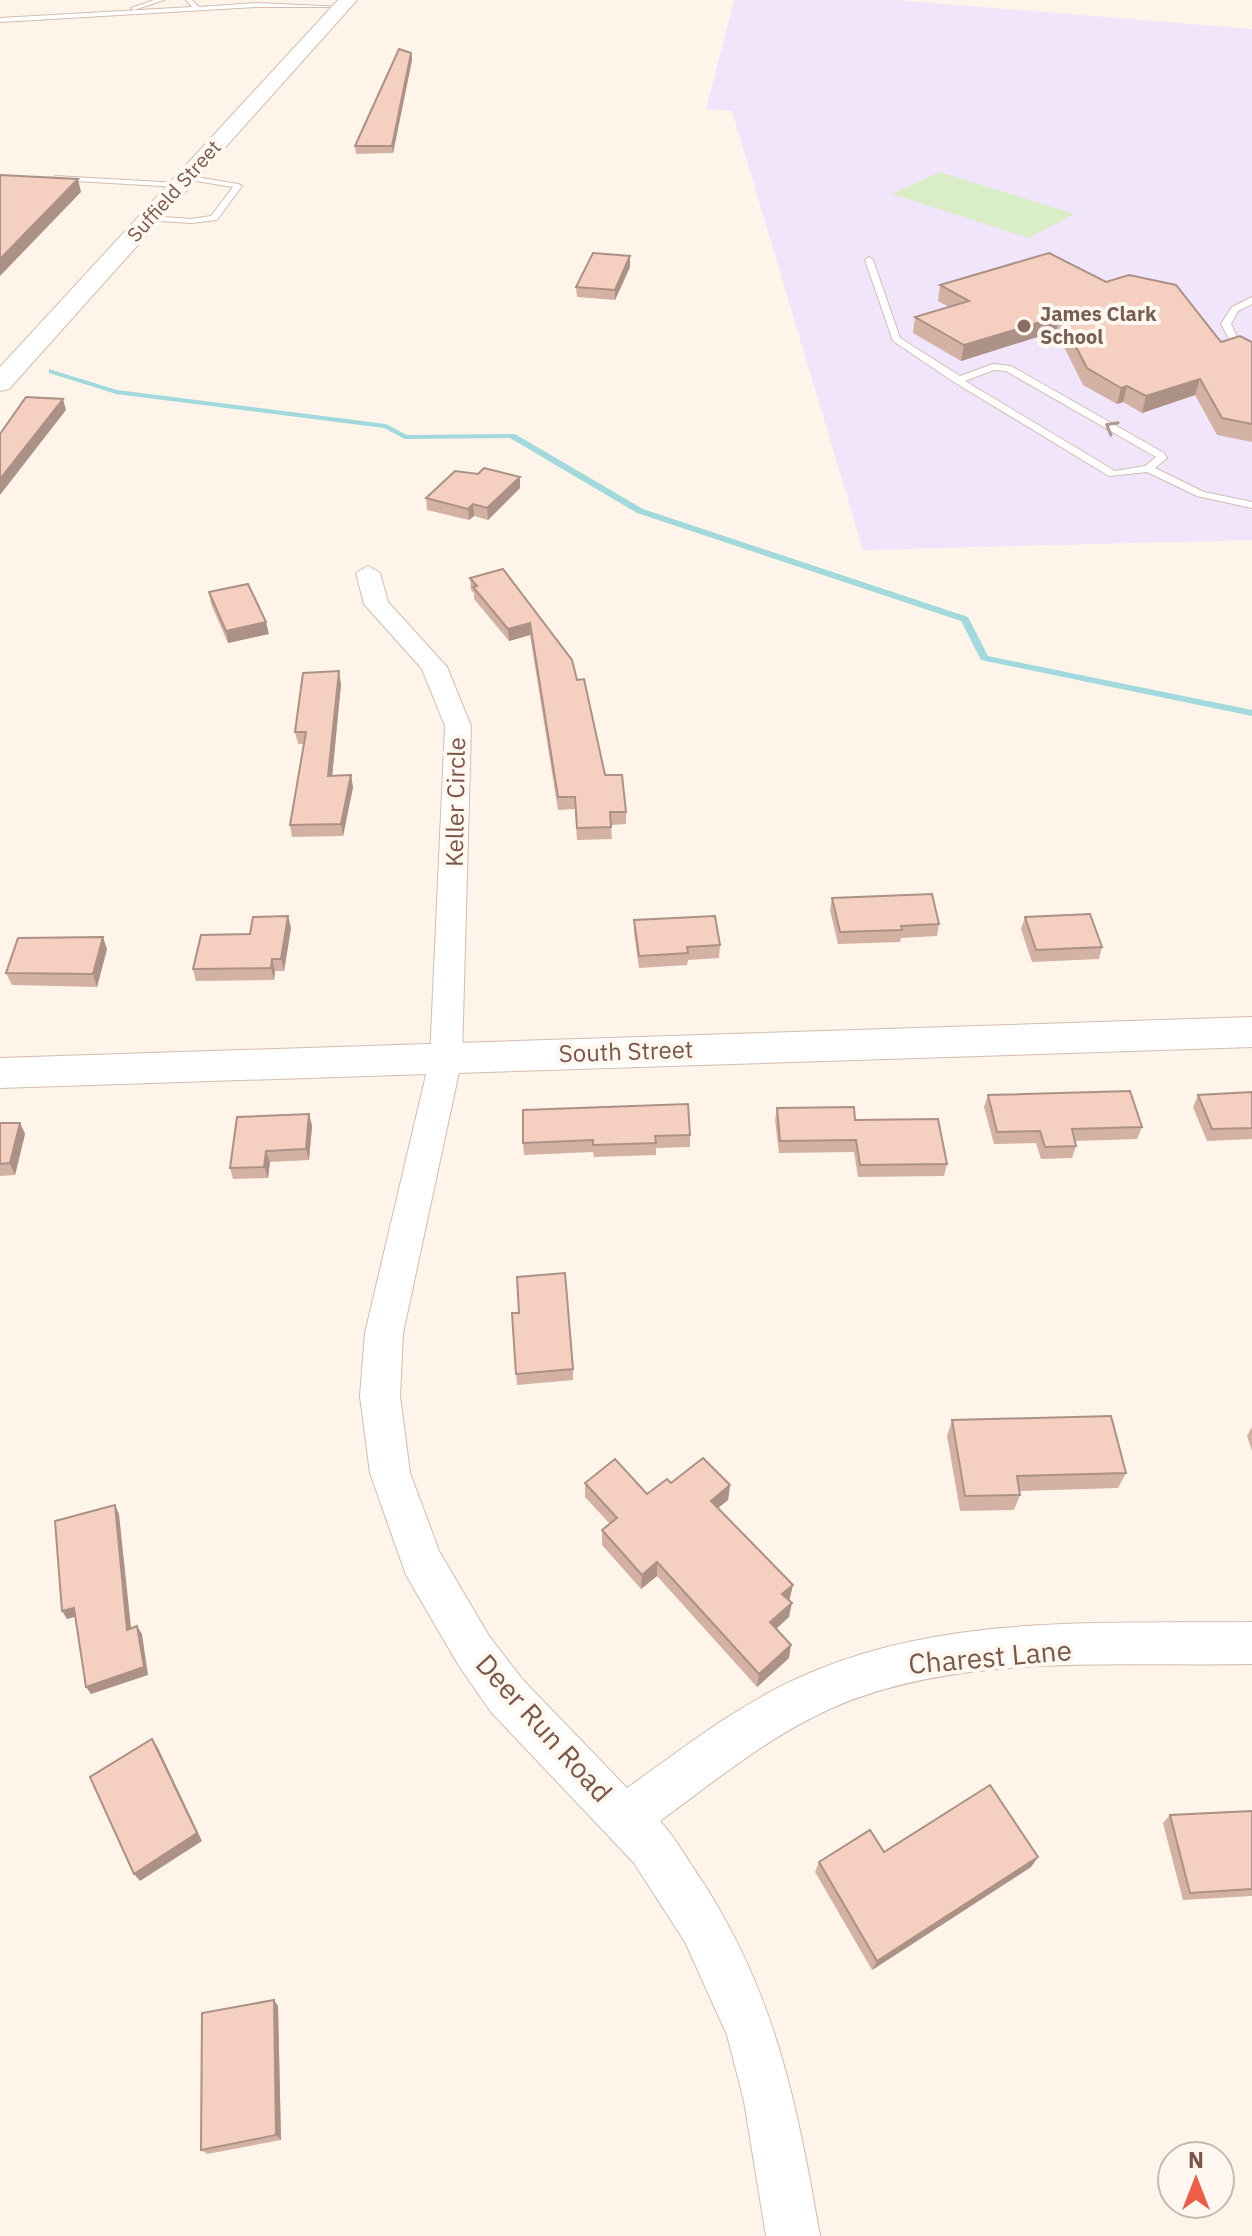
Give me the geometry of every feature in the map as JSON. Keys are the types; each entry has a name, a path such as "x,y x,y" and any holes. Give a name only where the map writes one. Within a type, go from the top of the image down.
{"main road":[{"name":"Suffield Street","path":"0,383 344,4"}],"street":[{"name":"Keller Circle","path":"368,573 376,604 434,667 458,726 446,1058"},
{"name":"South Street","path":"0,1073 1252,1032"},
{"name":"Deer Run Road","path":"446,1058 384,1333 380,1396 390,1473 421,1561 474,1651 507,1696 560,1754 626,1817 678,1883 729,1977 752,2035 770,2101 793,2236"},
{"name":"Charest Lane","path":"626,1817 740,1736 786,1709 840,1682 898,1664 957,1654 1017,1650 1252,1643"}],"lane":[{"path":"122,14 161,0"},
{"path":"189,0 197,9"},
{"path":"0,20 257,5 344,4"},
{"path":"58,178 234,183 237,191 214,218 191,221 149,218"},
{"path":"869,260 896,339 959,379 958,382 1113,474 1148,469 1162,458 1008,368 993,367 959,379"},
{"path":"1252,300 1235,309 1226,324 1234,340 1252,355"},
{"path":"1148,469 1201,494 1252,505"}],"shaded area":[{"name":"James Clark School","path":"734,0 896,0 1252,29 1252,540 863,550 732,111 706,109"}],"green space":[{"path":"940,172 1074,214 1029,238 892,194"}],"building":[{"path":"399,49 411,53 392,146 355,146"},
{"path":"0,175 78,179 0,259"},
{"path":"593,253 630,256 615,290 576,287"},
{"path":"1049,253 1106,282 1129,275 1176,285 1221,342 1240,336 1252,342 1252,424 1222,418 1200,379 1146,396 1127,386 1121,388 1087,368 1060,316 964,345 915,317 969,301 940,285"},
{"path":"26,397 63,399 0,479 0,434"},
{"path":"484,468 520,477 487,508 473,504 468,509 426,498 455,471 478,474"},
{"path":"503,569 572,660 577,680 584,679 605,775 622,775 626,812 610,812 611,827 577,828 575,797 558,797 530,623 508,629 473,587 477,586 470,578"},
{"path":"248,584 266,622 226,631 209,592"},
{"path":"339,671 328,776 351,775 341,824 290,825 306,732 295,732 303,673"},
{"path":"932,894 939,924 901,926 902,930 840,932 832,898"},
{"path":"1090,914 1102,947 1036,950 1025,917"},
{"path":"288,916 281,959 272,959 271,968 193,969 201,935 250,934 253,917"},
{"path":"715,916 720,945 687,947 688,953 639,956 634,920"},
{"path":"103,937 93,974 6,973 18,938"},
{"path":"1130,1091 1142,1127 1072,1129 1076,1146 1045,1147 1040,1131 997,1132 988,1095"},
{"path":"1252,1092 1252,1128 1212,1129 1198,1095"},
{"path":"688,1104 690,1135 655,1136 656,1143 593,1145 593,1140 523,1143 523,1110"},
{"path":"854,1107 855,1120 938,1119 947,1164 860,1165 856,1140 780,1141 777,1108"},
{"path":"309,1114 306,1149 266,1151 264,1167 230,1168 237,1117"},
{"path":"0,1123 20,1123 10,1163 0,1164"},
{"path":"565,1273 573,1369 516,1374 512,1313 519,1313 517,1277"},
{"path":"1111,1416 1126,1473 1017,1476 1020,1495 965,1496 952,1420"},
{"path":"703,1458 730,1485 711,1501 793,1585 782,1594 792,1603 770,1622 791,1645 759,1674 657,1562 642,1575 602,1530 617,1518 585,1483 615,1459 647,1494 667,1479 671,1483"},
{"path":"115,1505 127,1630 137,1626 144,1667 86,1687 74,1608 62,1611 55,1521"},
{"path":"152,1739 197,1833 134,1874 90,1777"},
{"path":"990,1785 1038,1857 877,1961 819,1862 870,1830 884,1852"},
{"path":"1252,1811 1252,1889 1190,1893 1170,1815"},
{"path":"274,2000 276,2135 201,2150 202,2013"}],"waterway":[{"path":"52,371 116,392 386,426 405,437 512,436 640,511 965,619 984,658 1252,713"}],"place":[{"name":"James Clark School","path":"1024,326"}]}
